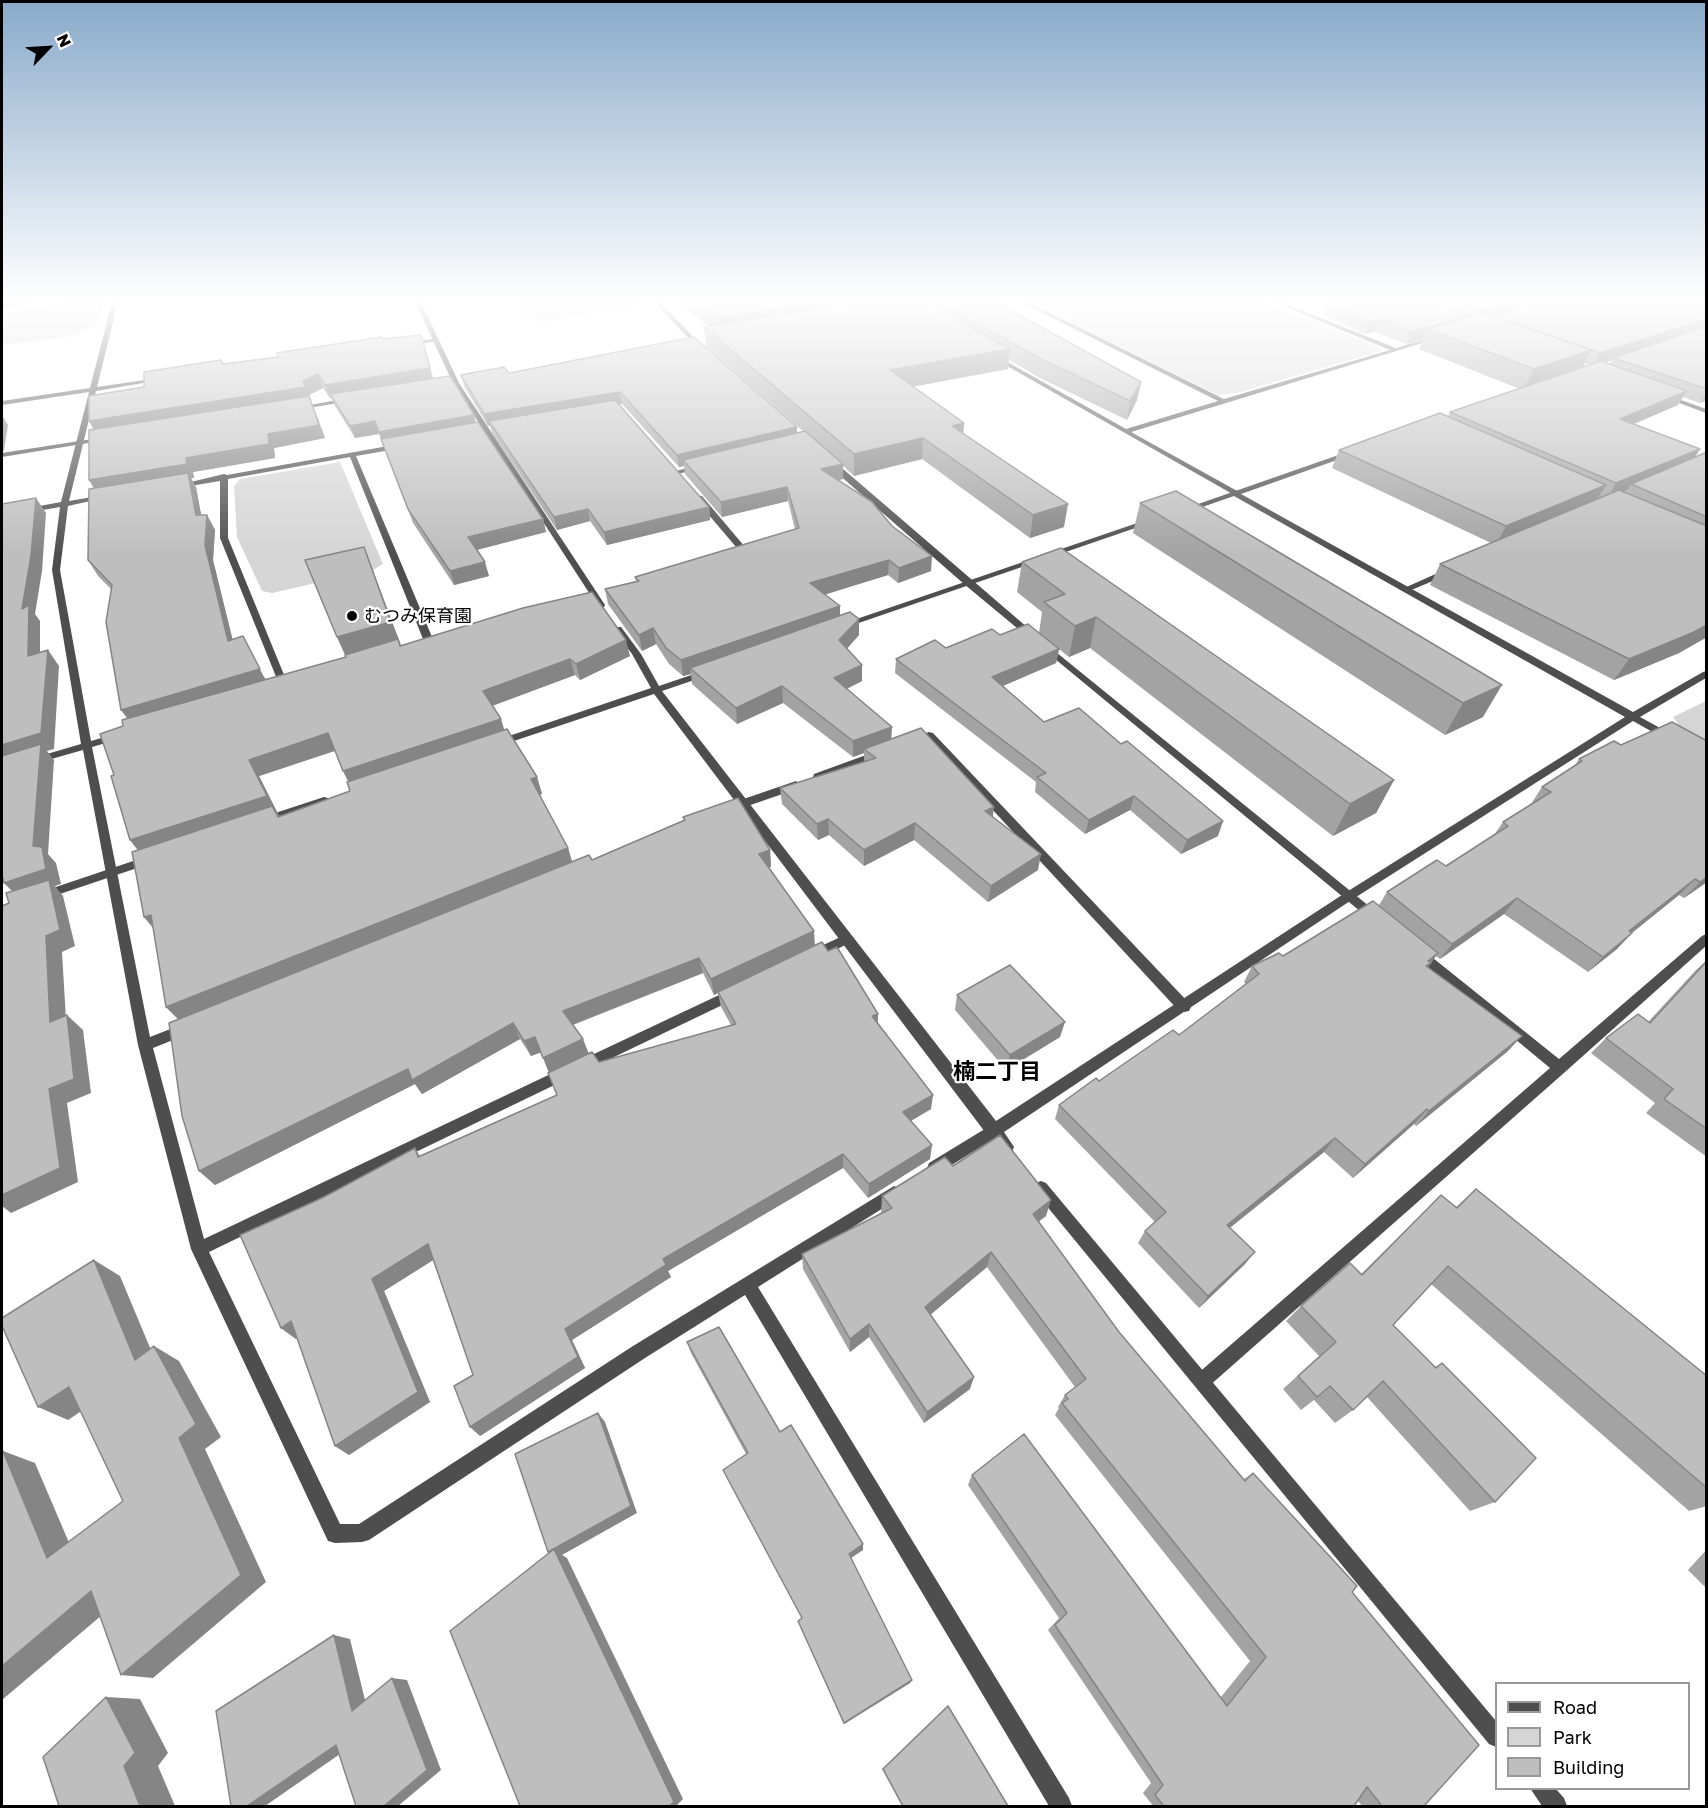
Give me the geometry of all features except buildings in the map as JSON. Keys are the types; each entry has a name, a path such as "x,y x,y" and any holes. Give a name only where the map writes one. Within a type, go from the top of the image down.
{"street":[{"path":"93,386 64,504 56,570 87,746 146,1045 199,1249 335,1534 362,1533 639,1352 993,1131 1349,896 1632,717 1707,674"},
{"path":"2,403 118,386"},
{"path":"458,386 594,595 636,654 657,691 1016,1158"},
{"path":"1047,386 1678,743"},
{"path":"1193,386 1224,402"},
{"path":"1126,431 1276,386"},
{"path":"1654,392 1707,411"},
{"path":"291,409 362,398"},
{"path":"2,455 113,437"},
{"path":"173,487 408,444"},
{"path":"1180,512 1362,450"},
{"path":"352,454 430,644"},
{"path":"824,456 967,582 1386,926"},
{"path":"670,464 685,480"},
{"path":"677,472 710,464"},
{"path":"224,476 224,538 284,687"},
{"path":"692,489 742,549 719,556"},
{"path":"2,514 118,495"},
{"path":"834,629 1158,519"},
{"path":"1406,589 1455,568"},
{"path":"419,647 441,640"},
{"path":"490,746 712,671"},
{"path":"273,690 295,684"},
{"path":"23,764 130,733"},
{"path":"906,743 929,735 1184,1006"},
{"path":"722,812 885,751"},
{"path":"256,823 334,798"},
{"path":"34,898 156,857"},
{"path":"804,960 847,939"},
{"path":"1202,1380 1707,939"},
{"path":"1413,948 1560,1068"},
{"path":"199,1249 750,985"},
{"path":"146,1045 190,1028"},
{"path":"1030,1176 1495,1735"},
{"path":"748,1285 1061,1806"},
{"path":"1543,1790 1556,1806"}],"green space":[{"path":"1200,386 1260,386 1237,393 1218,395"},
{"path":"340,462 383,564 373,570 272,593 262,591 237,537 234,486 240,479"},
{"path":"1706,701 1706,744 1684,732 1673,717"}],"place":[{"name":"むつみ保育園","path":"352,616"}],"district":[{"name":"楠二丁目","path":"997,1072"}]}
